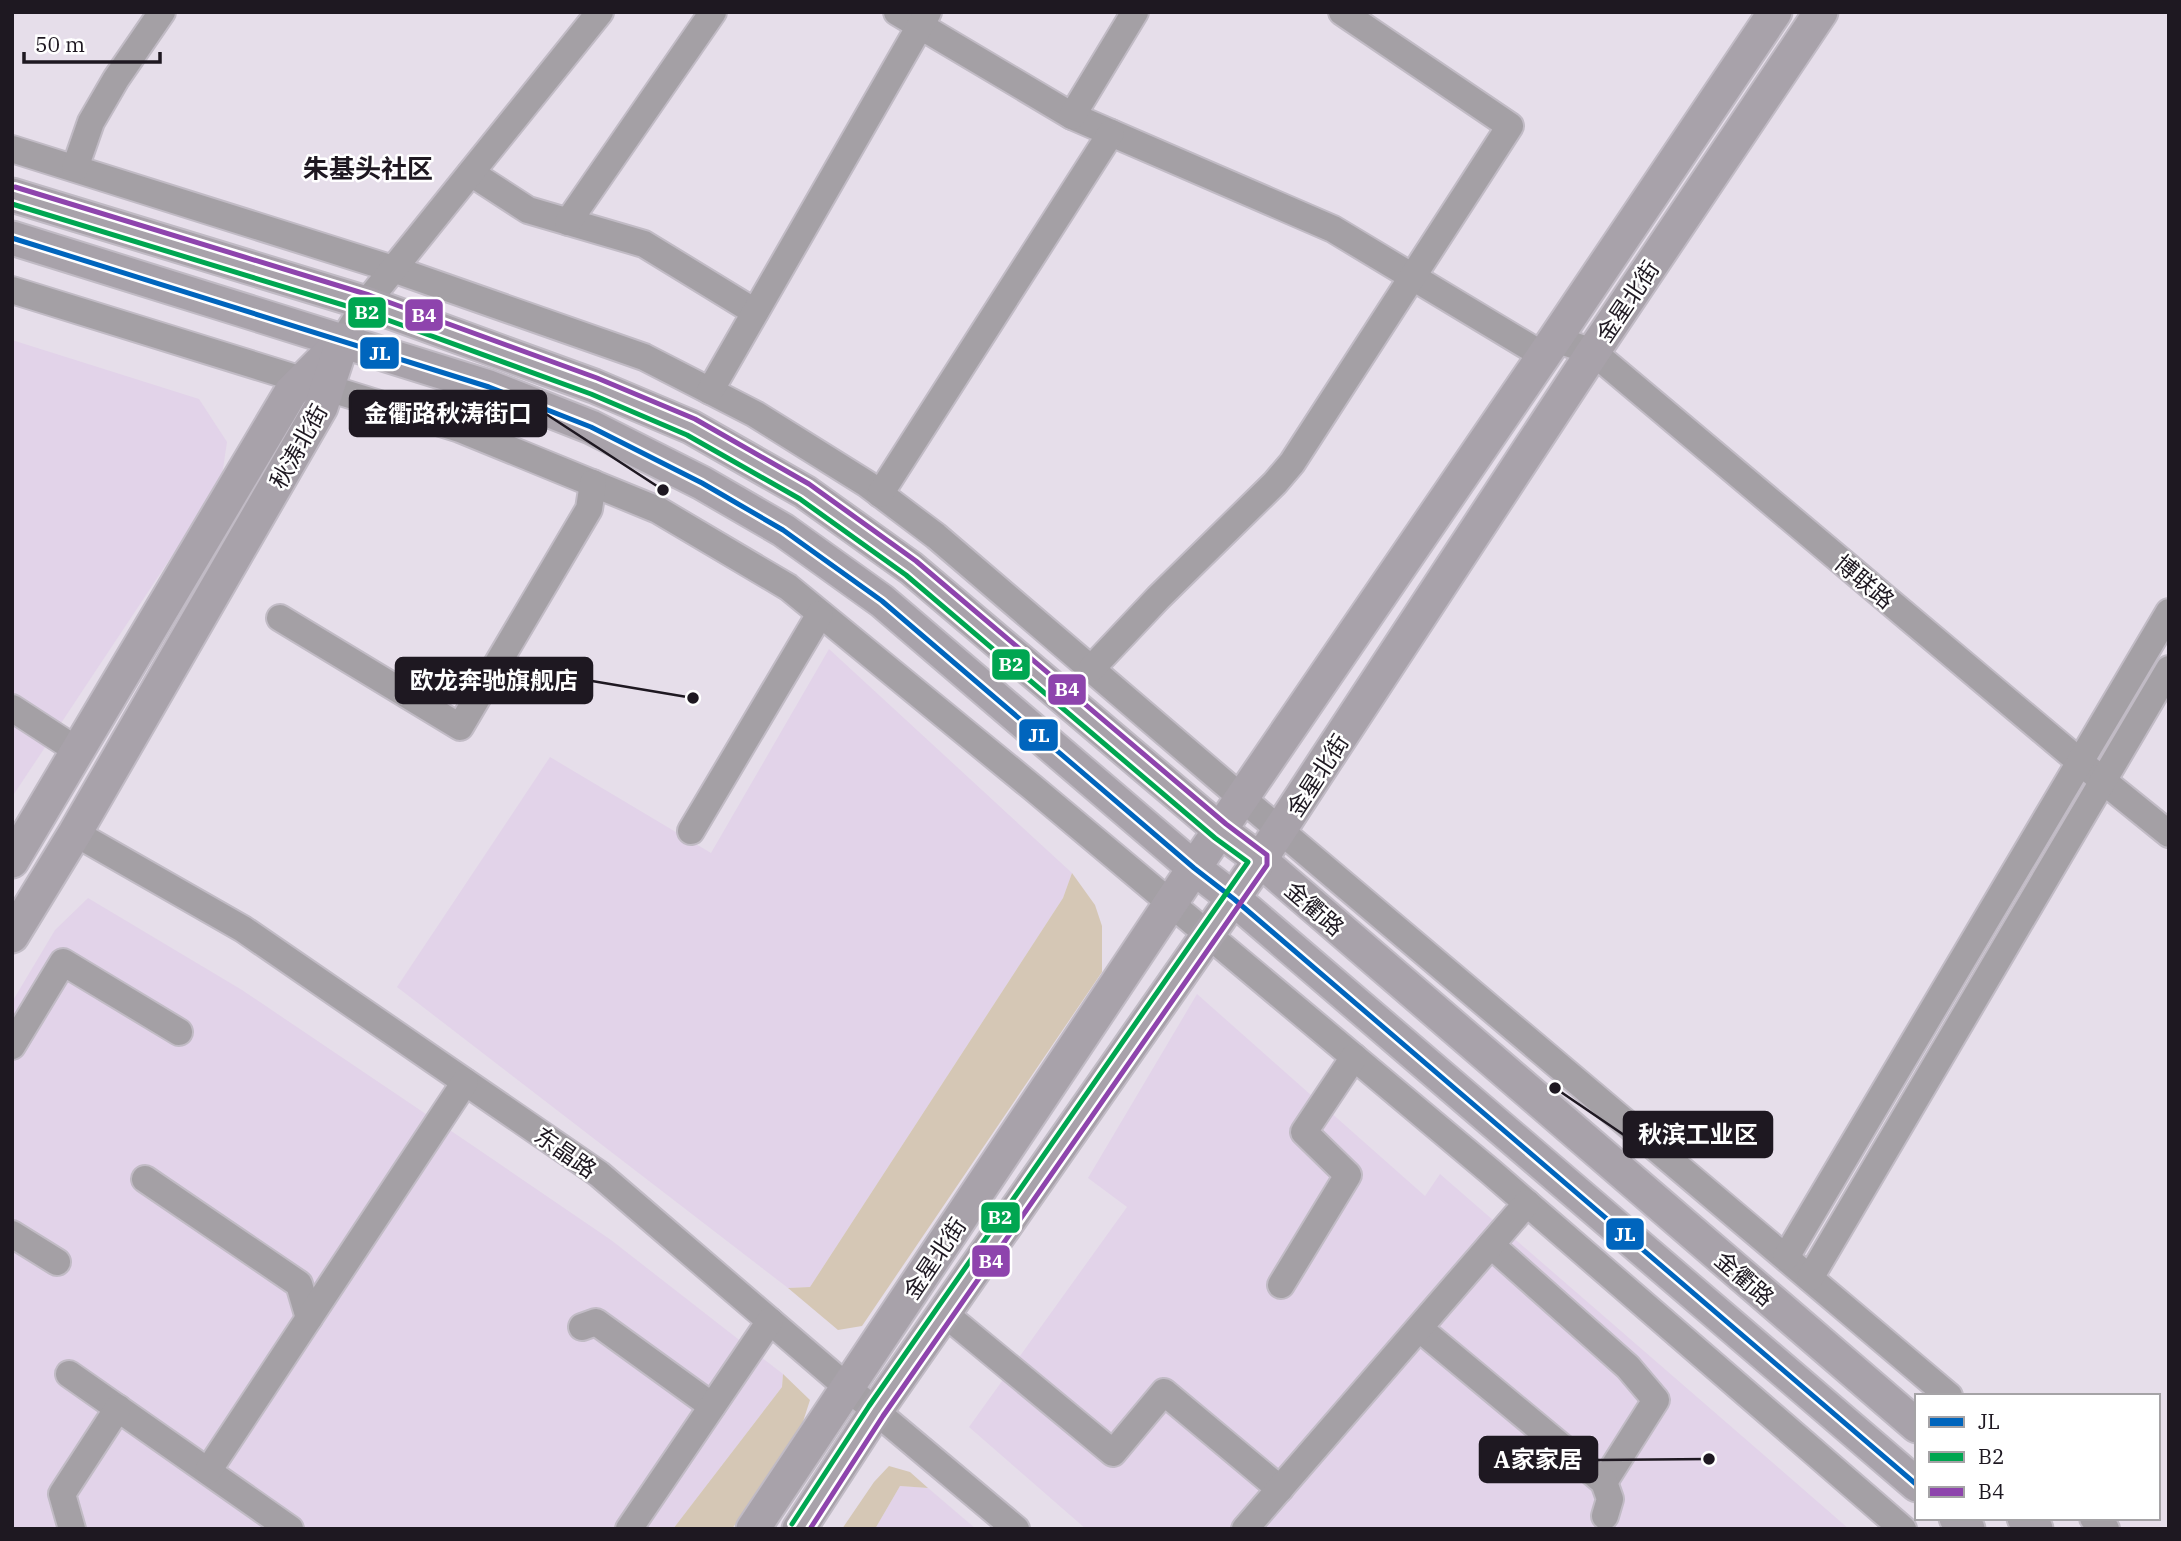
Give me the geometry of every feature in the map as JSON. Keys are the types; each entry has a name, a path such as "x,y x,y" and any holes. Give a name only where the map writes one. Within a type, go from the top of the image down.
{"main road":[{"name":"金星北街","path":"753,1529 1194,868 1550,347 1774,12"},
{"name":"金星北街","path":"799,1529 876,1411 1280,831 1593,352 1821,12"},
{"name":"金衢路","path":"12,195 366,303 594,386 691,427 806,492 911,568 1221,831 1260,860 1915,1424"},
{"name":"金衢路","path":"12,238 489,387 591,427 702,483 783,530 882,601 1915,1483"},
{"name":"秋涛北街","path":"12,861 291,392 315,384 343,340"},
{"name":"秋涛北街","path":"12,936 75,833 321,407 315,384"}],"street":[{"path":"75,168 92,122 116,79 162,12"},
{"path":"343,340 366,303 600,12"},
{"path":"568,222 713,12"},
{"name":"博联路","path":"897,12 924,19 1072,116 1333,229 1412,277 1550,347 1593,352 2169,834"},
{"path":"1072,116 1135,12"},
{"path":"1092,668 1292,463 1510,126 1342,12"},
{"path":"710,391 924,19"},
{"path":"880,494 1111,133"},
{"path":"12,149 393,269 644,357 755,414 880,494 936,537 1092,668 1280,831 1947,1394"},
{"path":"471,173 528,210 644,244 755,312"},
{"path":"12,290 460,429 658,510 788,587 1171,903 1527,1203 1903,1529"},
{"path":"280,618 460,727 589,509 593,483"},
{"path":"1786,1257 2169,612"},
{"path":"691,831 820,614"},
{"path":"1811,1278 2169,669"},
{"path":"12,708 78,751"},
{"name":"东晶路","path":"75,833 243,929 599,1174 1016,1529"},
{"path":"12,1046 63,962 179,1032"},
{"path":"1281,1285 1348,1175 1304,1132 1354,1057"},
{"path":"208,1471 465,1082"},
{"path":"145,1179 299,1284 309,1318"},
{"path":"1245,1529 1527,1203"},
{"path":"12,1234 57,1262"},
{"path":"1491,1245 1628,1367 1656,1400 1604,1482"},
{"path":"945,1314 1113,1453 1164,1392 1280,1489"},
{"path":"629,1529 770,1321"},
{"path":"582,1327 596,1322 712,1406"},
{"path":"1420,1329 1604,1482 1610,1499 1605,1516"},
{"path":"69,1374 290,1529"},
{"path":"72,1529 62,1493 118,1408"}],"shaded area":[{"path":"12,340 199,399 227,442 221,482 12,797"},
{"path":"829,649 1072,873 1063,898 810,1287 788,1288 397,987 550,757 711,853"},
{"path":"1072,873 1095,905 1102,926 1102,972 862,1326 838,1330 788,1288 810,1287 1063,898"},
{"path":"88,898 242,990 611,1240 783,1374 782,1387 673,1529 12,1529 12,1002 55,930"},
{"path":"1197,994 1425,1196 1440,1174 1849,1529 1086,1529 969,1427 1127,1207 1088,1178"},
{"path":"783,1374 810,1400 799,1434 732,1529 673,1529 782,1387"},
{"path":"889,1466 910,1472 928,1488 900,1486 875,1529 842,1529 874,1482"},
{"path":"900,1486 928,1488 976,1529 875,1529"}],"transit line":[{"name":"B4","path":"15,187 369,295 597,378 695,419 809,484 916,561 1226,824 1267,855 1267,865 883,1416 810,1529"},
{"name":"B2","path":"12,204 363,311 591,394 687,435 800,499 906,575 1215,838 1248,862 869,1406 792,1524"},
{"name":"JL","path":"12,238 489,387 591,427 702,483 783,530 882,601 1915,1483"}],"place":[{"name":"金衢路秋涛街口","path":"663,490"},
{"name":"欧龙奔驰旗舰店","path":"693,698"},
{"name":"秋滨工业区","path":"1555,1088"},
{"name":"A家家居","path":"1709,1459"}],"district":[{"name":"朱基头社区","path":"368,168"}]}
